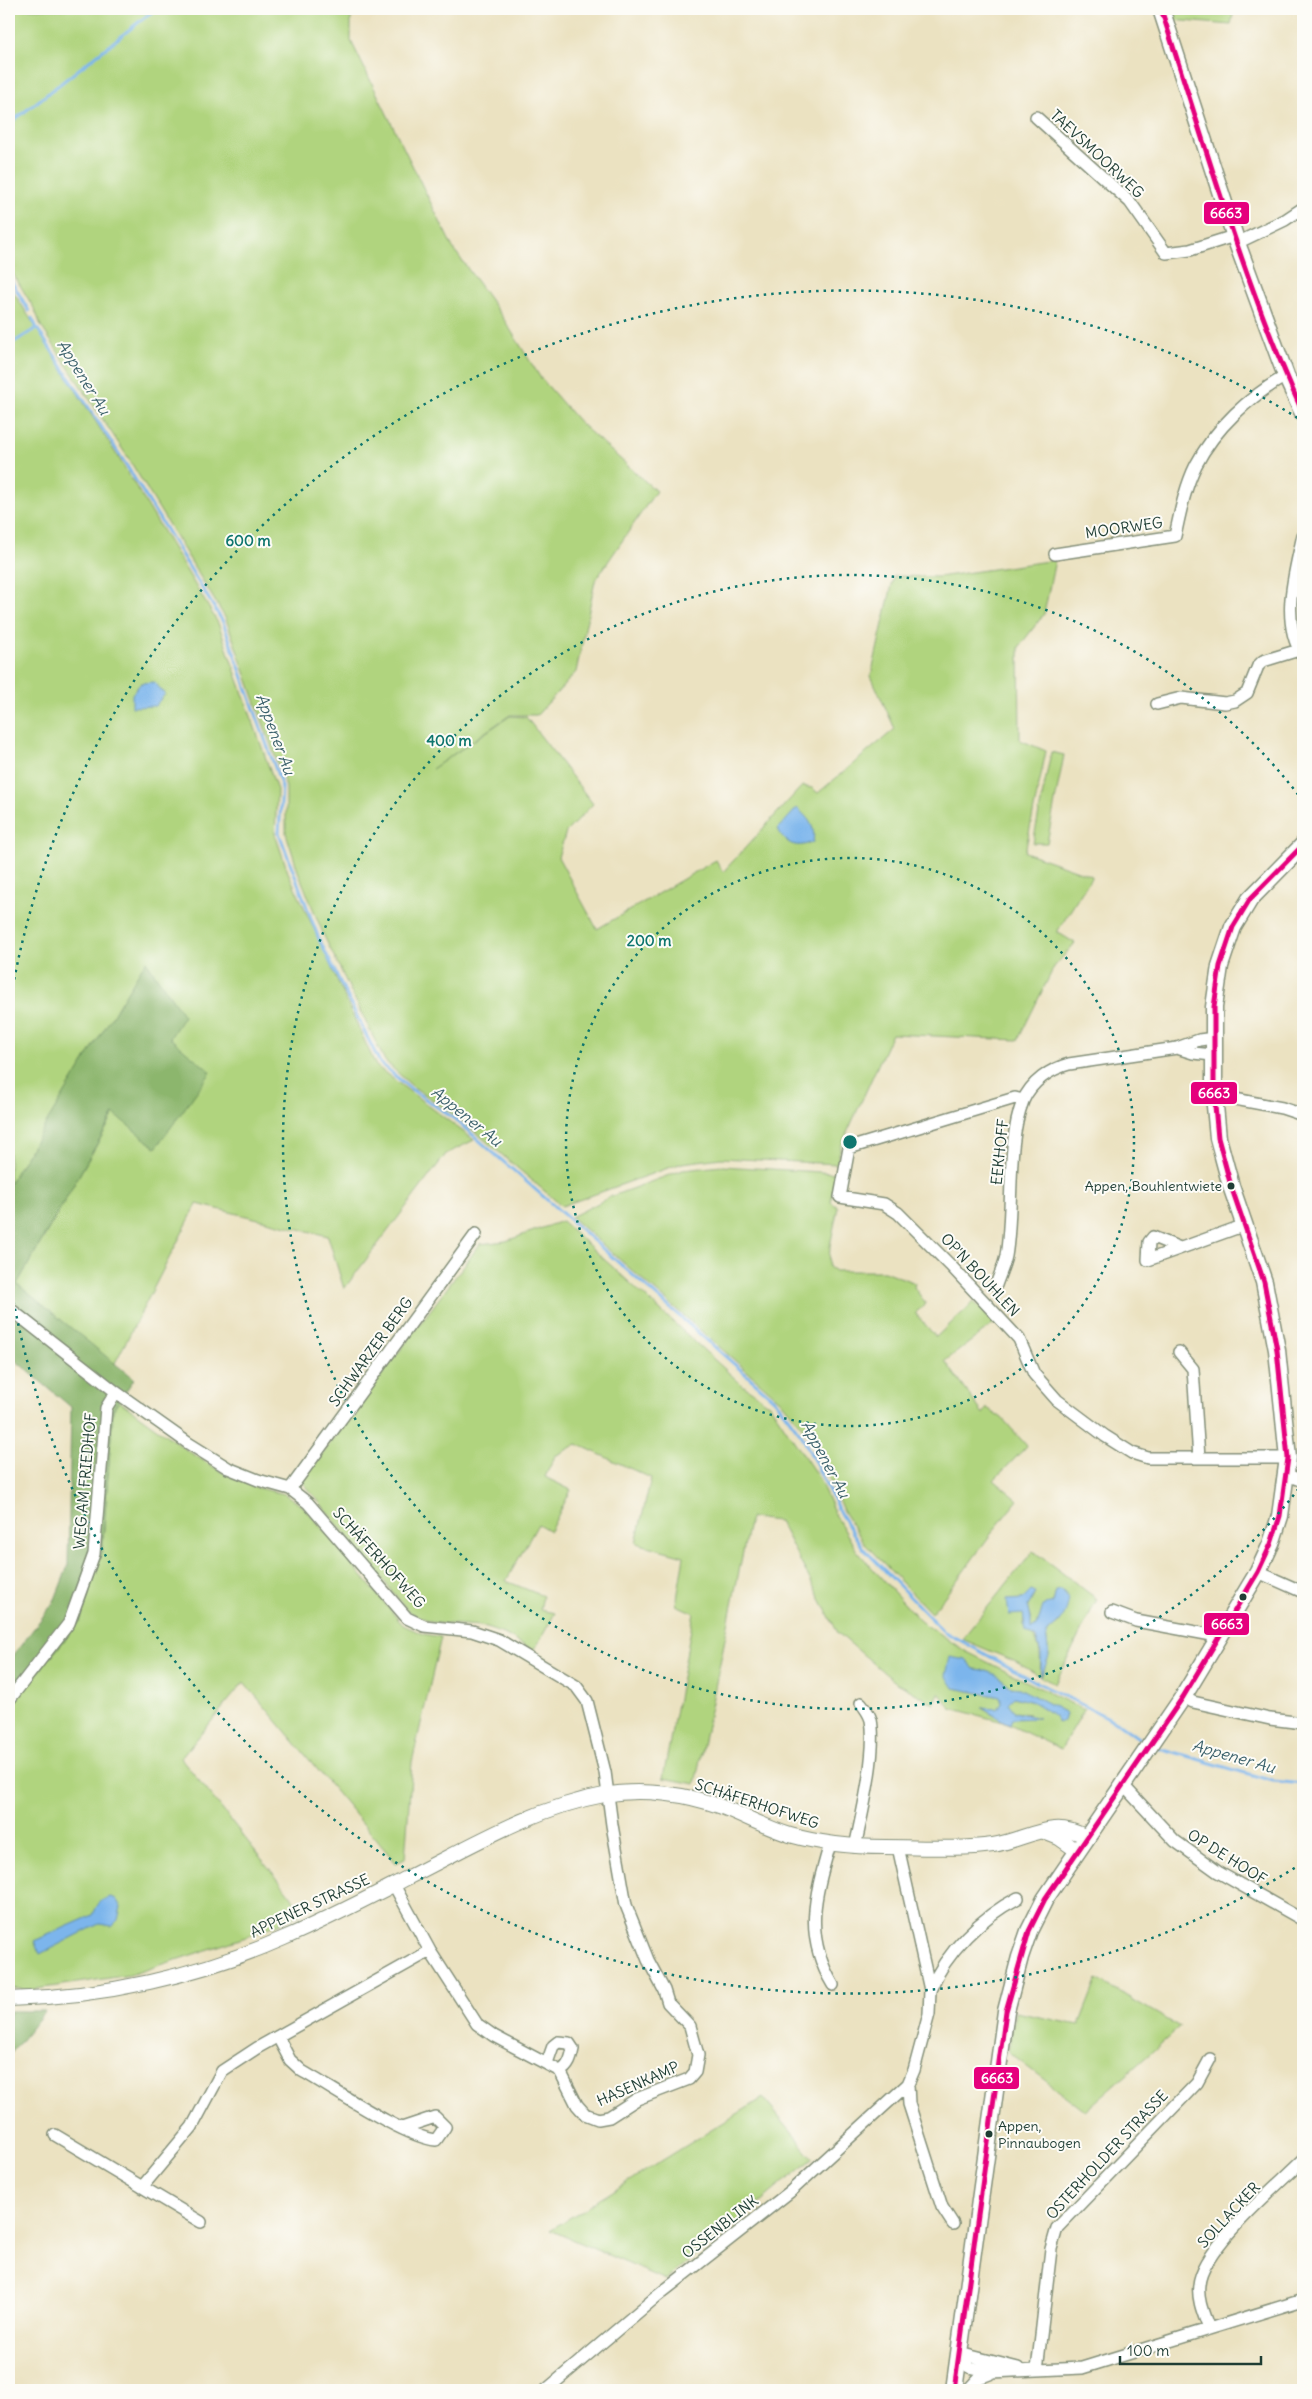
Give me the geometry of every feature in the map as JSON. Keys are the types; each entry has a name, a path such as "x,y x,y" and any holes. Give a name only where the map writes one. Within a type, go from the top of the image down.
{"main road":[{"path":"1161,9 1235,239 1286,376 1303,413"},
{"path":"954,2390 1002,2038 1012,1985 1032,1925 1056,1880 1183,1697 1258,1572 1277,1528 1287,1475 1288,1458 1271,1311 1258,1260 1222,1158 1214,1095 1213,1055 1218,976 1225,946 1250,899 1303,845"}],"street":[{"name":"TAEVSMOORWEG","path":"1036,117 1130,202 1166,253 1190,250 1235,239"},
{"path":"1235,239 1285,220 1303,208"},
{"name":"MOORWEG","path":"1055,554 1175,536 1190,479 1196,465 1212,440 1248,403 1286,376"},
{"path":"1157,704 1181,698 1225,703 1235,701 1247,693 1258,666 1263,661 1301,653 1293,628 1291,600 1303,535"},
{"name":"EEKHOFF","path":"996,1285 1006,1257 1016,1122 1023,1100 1034,1084 1047,1073 1061,1066 1176,1048 1199,1040 1214,1038"},
{"name":"EEKHOFF","path":"1176,1048 1193,1053 1213,1055"},
{"path":"1214,1095 1273,1106 1303,1115"},
{"name":"OP'N BOUHLEN","path":"1023,1100 1015,1098 849,1148 840,1197 884,1204 898,1213 944,1258 1019,1339 1034,1374 1057,1400 1132,1453 1148,1458 1288,1458"},
{"path":"1180,1248 1245,1224"},
{"name":"SCHWARZER BERG","path":"290,1489 476,1234"},
{"name":"SCHÄFERHOFWEG","path":"9,1308 116,1392 188,1443 228,1468 258,1480 290,1489 308,1503 406,1618 424,1626 472,1631 499,1640 576,1686 587,1701 609,1794 655,1794 704,1801 786,1834 830,1844 855,1847 994,1845 1053,1829 1075,1831 1081,1844"},
{"path":"1179,1352 1193,1369 1199,1458"},
{"name":"WEG AM FRIEDHOF","path":"9,1700 69,1624 94,1554 106,1408 116,1392"},
{"path":"1287,1475 1303,1481"},
{"path":"1258,1572 1303,1592"},
{"path":"1112,1612 1136,1621 1212,1635 1218,1639"},
{"path":"1183,1697 1193,1702 1270,1719 1303,1723"},
{"path":"855,1847 866,1792 870,1749 871,1720 861,1703"},
{"name":"OP DE HOOF","path":"1123,1785 1175,1841 1218,1872 1303,1920"},
{"name":"APPENER STRASSE","path":"9,1999 95,1992 186,1973 283,1938 547,1810 575,1801 609,1794"},
{"name":"HASENKAMP","path":"560,2071 577,2105 585,2114 598,2118 609,2116 637,2098 689,2079 695,2072 698,2064 698,2055 690,2026 668,2003 626,1905 612,1825 609,1794"},
{"path":"830,1844 817,1891 814,1919 817,1946 826,1973 833,1985"},
{"name":"OSSENBLINK","path":"898,1847 930,1990 929,2014 914,2070 908,2084 908,2104 939,2198 946,2216 953,2224"},
{"path":"394,1885 430,1951 477,2024 494,2036 560,2071 564,2069 572,2058 573,2049 569,2043 558,2042 552,2046 547,2063"},
{"path":"930,1990 942,1966 957,1946 1008,1903 1018,1898"},
{"path":"142,2187 192,2127 222,2071 430,1951"},
{"path":"273,2040 302,2071 402,2128"},
{"name":"OSTERHOLDER STRASSE","path":"1037,2370 1051,2249 1057,2228 1197,2083 1210,2059"},
{"name":"OSSENBLINK","path":"546,2390 656,2297 791,2191 908,2084"},
{"path":"54,2134 201,2222"},
{"name":"SOLLACKER","path":"1209,2329 1200,2303 1199,2286 1208,2258 1220,2242 1303,2160"},
{"path":"959,2353 1024,2369 1063,2371 1082,2368 1303,2300"},
{"path":"959,2353 969,2367 992,2372 1024,2369"},
{"path":"968,2390 979,2378 992,2372"}],"green space":[{"path":"9,9 349,9 351,13 351,41 453,248 503,318 540,377 580,423 656,491 595,581 576,672 537,715 510,715 432,769 510,716 526,717 593,804 566,832 558,857 597,929 716,860 723,872 802,786 812,788 818,793 895,729 871,676 894,576 938,577 1055,560 1044,614 1019,647 1020,740 1046,751 1025,852 1092,876 1057,932 1075,943 1054,967 1018,1040 892,1034 841,1146 837,1164 721,1158 682,1163 562,1206 459,1118 412,1086 385,1061 324,936 299,874 286,833 286,787 226,619 127,456 41,326 35,310 9,267"},
{"path":"1169,9 1223,11 1223,9 1234,9 1231,25 1172,20"},
{"path":"9,285 120,460 218,623 277,790 275,834 288,872 376,1066 474,1140 446,1154 344,1289 328,1236 197,1204 114,1365 17,1284 115,1113 170,1037 146,962 9,1184"},
{"path":"1051,752 1064,755 1047,843 1033,843"},
{"path":"146,961 184,1016 170,1038 211,1072 156,1148 114,1114 17,1284 134,1379 113,1410 102,1552 80,1621 17,1698 9,1712 9,1661 54,1602 68,1566 71,1407 9,1355 9,1184"},
{"path":"722,1166 836,1173 831,1202 838,1207 830,1246 829,1267 835,1271 884,1271 915,1283 914,1287 926,1304 915,1313 936,1337 974,1302 995,1323 945,1361 983,1414 987,1408 1002,1418 1027,1446 994,1480 1018,1500 931,1613 865,1544 844,1513 813,1440 780,1400 571,1217 612,1196 683,1170"},
{"path":"562,1221 740,1383 770,1405 818,1477 836,1516 857,1551 920,1621 965,1651 1084,1710 1061,1749 1003,1722 951,1708 939,1693 934,1704 894,1681 838,1633 779,1521 750,1518 695,1784 663,1778 694,1613 676,1605 684,1556 636,1543 651,1478 577,1444 555,1456 545,1477 571,1490 550,1531 538,1524 506,1581 543,1596 540,1610 555,1613 534,1651 506,1635 481,1626 435,1623 409,1612 302,1481 480,1244 506,1241","holes":["966,1660 974,1669 994,1674 1010,1687 1019,1688 1066,1713 1056,1716 1033,1702 1014,1697 1007,1703 1015,1712 1029,1714 1012,1719 1010,1725 983,1709 999,1709 1002,1702 1000,1697 954,1688"]},
{"path":"119,1401 188,1451 225,1474 258,1488 285,1494 305,1508 403,1625 423,1634 441,1637 412,1762 405,1859 396,1863 244,1682 181,1758 292,1897 301,1914 252,1935 130,1975 30,1990 9,1988 9,1712 17,1698 80,1621 102,1552 113,1410"},
{"path":"1033,1551 1097,1599 1055,1684 1041,1677 1049,1656 1046,1633 1059,1623 1056,1591 1053,1603 1043,1607 1037,1626 1030,1629 1031,1618 1028,1606 1036,1594 1031,1591 1023,1599 1007,1600 1024,1614 1023,1624 1037,1642 1040,1654 1040,1676 1016,1662 962,1639"},
{"path":"1097,1979 1180,2027 1085,2111 1008,2052 1015,2012 1079,2025"},
{"path":"9,2011 45,2011 9,2056"},
{"path":"763,2098 813,2158 666,2280 550,2230"}],"water":[{"path":"154,682 165,694 155,706 132,707 132,694 141,683"},
{"path":"797,808 805,815 812,827 813,842 801,845 792,844 784,839 778,829"},
{"path":"1062,1590 1069,1598 1067,1609 1055,1626 1046,1633 1049,1656 1041,1677 1041,1653 1036,1638 1026,1632 1023,1614 1009,1615 1007,1600 1023,1599 1031,1591 1036,1593 1028,1606 1031,1629 1037,1626 1043,1606 1053,1603 1056,1591"},
{"path":"950,1657 966,1660 974,1669 994,1674 1003,1679 1010,1687 1019,1688 1066,1713 1064,1721 1058,1723 1055,1716 1033,1702 1014,1697 1008,1703 1015,1712 1039,1718 1012,1719 1010,1725 982,1708 998,1709 1002,1702 1000,1697 954,1688 946,1675"},
{"path":"111,1897 116,1899 121,1907 118,1920 112,1926 99,1924 40,1954 34,1941 93,1915 99,1903"}],"waterway":[{"path":"9,124 153,11 152,9"},
{"name":"Appener Au","path":"9,277 29,311"},
{"name":"Appener Au","path":"32,318 125,463 223,622 282,787 279,833 319,939 380,1063 411,1089 456,1120 775,1400 802,1436 841,1515 863,1548 943,1631 1038,1683 1115,1721 1141,1740"},
{"path":"9,345 37,328"},
{"name":"Appener Au","path":"1159,1748 1273,1781 1303,1784"}],"transit line":[{"name":"6663","path":"1161,9 1226,213 1262,314 1303,413"},
{"name":"6663","path":"954,2390 1006,2011 1029,1931 1045,1899 1183,1697 1258,1572 1271,1544 1280,1516 1288,1458 1277,1350 1264,1282 1231,1186 1218,1138 1214,1095 1214,1007 1220,966 1233,927 1250,899 1303,845"}],"place":[{"name":"Appen, Bouhlentwiete","path":"1231,1186"},
{"name":"Appen, Pinnaubogen","path":"989,2134"}]}
